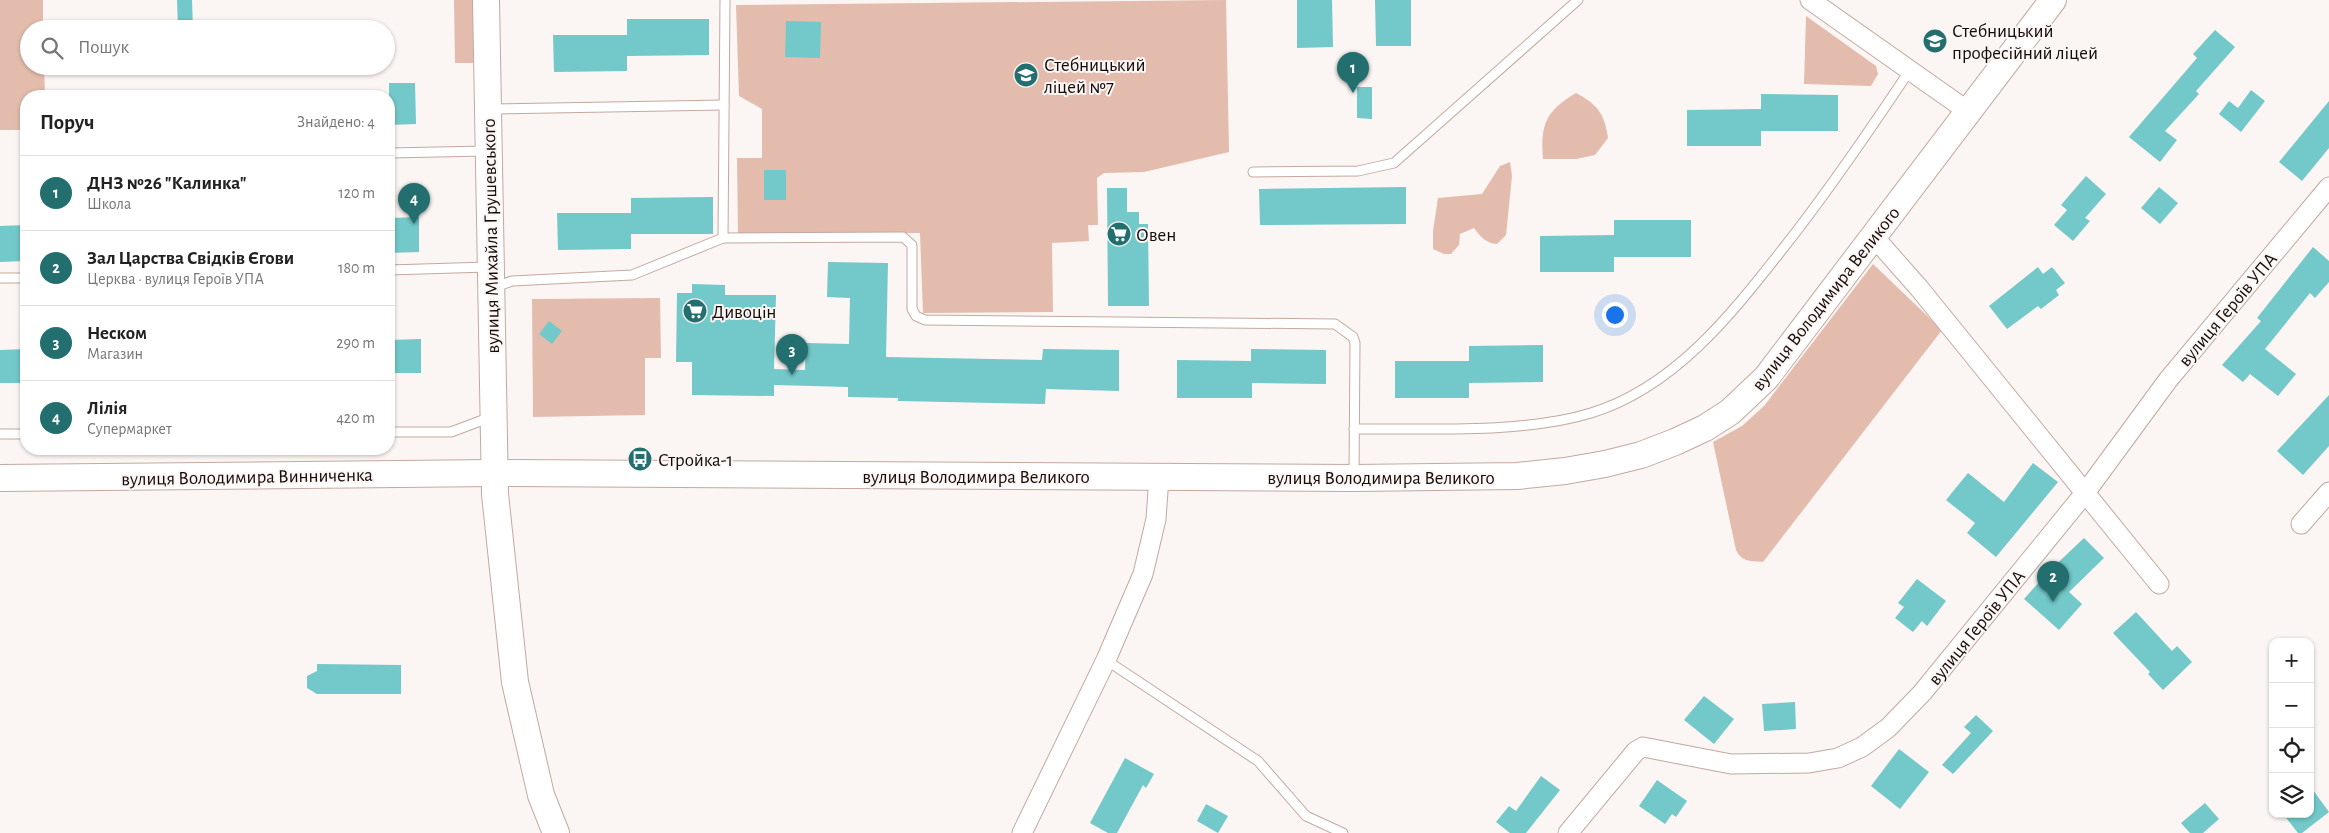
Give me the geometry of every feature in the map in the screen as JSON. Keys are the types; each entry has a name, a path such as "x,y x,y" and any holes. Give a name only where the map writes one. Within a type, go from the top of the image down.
{"street":[{"name":"вулиця Михайла Грушевського","path":"486,0 494,473 515,682 541,795 556,833"},
{"path":"1810,0 1969,112"},
{"name":"вулиця Володимира Великого","path":"494,473 1354,478 1517,476 1565,471 1641,455 1706,428 1730,412 1766,378 2053,0"},
{"name":"вулиця Героїв УПА","path":"1568,833 1636,750 1643,747 1731,764 1809,764 1838,758 1862,747 1888,728 1922,693 2085,493 2168,380 2329,187"},
{"path":"1874,237 1919,288 2159,584"},
{"name":"вулиця Володимира Винниченка","path":"0,478 494,473"},
{"path":"1022,833 1106,660 1143,574 1156,519 1159,477"},
{"path":"2301,524 2329,492"}],"lane":[{"path":"723,238 725,0"},
{"path":"1252,172 1358,171 1394,163 1578,0"},
{"path":"1354,429 1468,427 1546,422 1593,412 1640,390 1685,360 1737,307 1810,215 1910,70"},
{"path":"488,109 724,105"},
{"path":"395,153 489,151"},
{"path":"395,270 512,281 632,275 723,238 903,238 908,239 912,245 912,309 916,316 925,320 1335,324 1353,337 1355,343 1354,478"},
{"path":"0,278 20,278"},
{"path":"395,432 451,432 493,416"},
{"path":"0,434 20,434"},
{"path":"1106,660 1258,761 1306,816 1343,833"}],"shaded area":[{"path":"0,0 43,0 43,20 20,20 20,75 44,75 45,90 20,90 20,130 0,130"},
{"path":"454,0 479,0 481,63 455,63"},
{"path":"1226,0 1229,152 1144,172 1104,173 1097,178 1098,225 1088,225 1089,241 1052,243 1053,312 923,313 920,233 738,233 737,158 762,158 762,109 739,96 736,5"},
{"path":"1806,16 1876,66 1878,74 1871,86 1804,84"},
{"path":"1576,93 1590,102 1599,111 1608,138 1595,155 1576,159 1543,159 1543,136 1547,120 1558,106"},
{"path":"1510,162 1512,176 1506,235 1497,244 1484,239 1474,228 1460,234 1459,245 1451,254 1444,254 1433,249 1433,231 1438,198 1482,194 1500,166"},
{"path":"1873,264 1942,330 1763,562 1744,559 1736,550 1713,442 1742,426 1764,406"},
{"path":"660,298 661,358 645,358 645,415 533,417 532,299"}],"building":[{"path":"177,0 192,0 193,20 178,20"},
{"path":"1297,0 1332,0 1333,47 1297,48"},
{"path":"1375,0 1411,0 1411,46 1376,46"},
{"path":"627,19 709,19 709,55 627,56 627,71 554,72 553,35 627,35"},
{"path":"786,21 821,22 820,58 785,57"},
{"path":"2215,30 2235,47 2196,91 2199,94 2165,131 2177,140 2160,162 2129,137 2197,58 2193,54"},
{"path":"389,83 415,83 416,124 395,125 395,90 389,90"},
{"path":"1357,87 1372,87 1372,119 1357,118"},
{"path":"2251,90 2265,101 2241,132 2219,114 2229,101 2238,108"},
{"path":"1761,94 1838,95 1838,131 1761,131 1761,146 1687,146 1687,110 1761,109"},
{"path":"2329,101 2329,148 2302,181 2279,162"},
{"path":"764,170 786,170 786,200 764,200"},
{"path":"2086,176 2106,194 2085,218 2090,221 2073,241 2054,225 2067,210 2061,205"},
{"path":"1406,187 1406,224 1260,225 1259,189"},
{"path":"2159,187 2178,203 2160,224 2141,208"},
{"path":"1107,188 1127,188 1127,212 1139,212 1139,224 1148,224 1149,306 1108,306"},
{"path":"713,197 713,234 631,234 631,249 558,250 557,213 631,213 631,198"},
{"path":"419,217 419,252 395,253 395,218"},
{"path":"1614,220 1691,220 1691,257 1614,257 1614,272 1540,272 1540,236 1614,235"},
{"path":"20,225 20,261 0,262 0,226"},
{"path":"2313,247 2329,261 2329,282 2315,298 2310,293 2265,349 2296,374 2278,396 2250,374 2243,382 2222,365 2261,321 2257,318"},
{"path":"828,262 888,263 886,357 1042,360 1043,349 1119,350 1119,391 1046,389 1045,404 898,401 898,398 848,397 848,387 774,385 774,396 692,395 692,362 676,362 677,293 692,293 692,284 725,285 725,295 776,295 774,369 805,370 806,343 849,344 850,298 827,297"},
{"path":"2038,267 2043,274 2052,267 2065,283 2056,290 2059,295 2041,309 2038,306 2007,329 1989,306"},
{"path":"549,321 562,331 552,344 539,334"},
{"path":"421,339 421,373 395,373 395,340"},
{"path":"1543,345 1543,382 1469,383 1469,398 1395,398 1395,361 1469,361 1469,346"},
{"path":"20,349 20,383 0,383 0,350"},
{"path":"1251,349 1326,350 1326,384 1252,383 1252,398 1177,398 1177,360 1251,361"},
{"path":"2329,395 2329,446 2303,475 2277,451"},
{"path":"2033,463 2058,482 1996,557 1967,533 1975,523 1946,500 1968,473 2004,502"},
{"path":"2084,538 2104,558 2069,592 2082,604 2059,630 2024,599 2047,573"},
{"path":"1917,579 1946,601 1927,626 1922,621 1913,632 1895,618 1904,607 1898,603"},
{"path":"2136,612 2172,651 2177,646 2192,662 2163,690 2148,674 2150,672 2113,633"},
{"path":"317,664 401,665 401,694 317,694 307,688 307,676 317,671"},
{"path":"1704,696 1734,719 1714,744 1684,720"},
{"path":"1795,702 1796,729 1764,731 1762,704"},
{"path":"1976,715 1993,731 1953,774 1942,765 1971,733 1964,727"},
{"path":"1899,749 1929,772 1900,809 1871,786"},
{"path":"1125,758 1154,774 1146,788 1143,785 1117,833 1108,833 1090,823"},
{"path":"1541,776 1560,790 1526,833 1510,833 1496,822 1509,806 1516,811"},
{"path":"1657,780 1687,801 1676,817 1672,814 1665,824 1639,806"},
{"path":"2314,791 2329,812 2302,833 2298,833 2286,818 2314,818"},
{"path":"2205,803 2219,819 2203,833 2190,833 2181,823"},
{"path":"1206,804 1228,816 1218,833 1197,821"}],"place":[{"name":"Стебницький професійний ліцей","path":"1935,41"},
{"name":"Стебницький ліцей №7","path":"1026,75"},
{"name":"ДНЗ №26 \"Калинка\"","path":"1353,93"},
{"name":"Лілія","path":"414,224"},
{"name":"Овен","path":"1119,234"},
{"name":"Дивоцін","path":"695,311"},
{"name":"Неском","path":"792,375"},
{"name":"Стройка-1","path":"640,459"},
{"name":"Зал Царства Свідків Єгови","path":"2053,602"}]}
